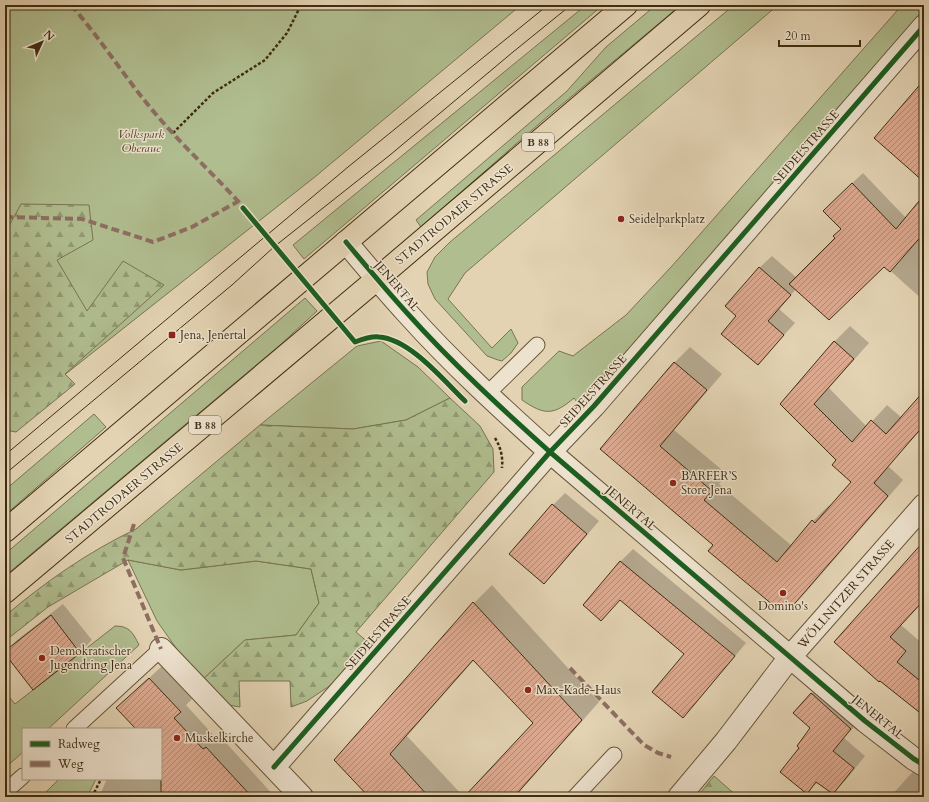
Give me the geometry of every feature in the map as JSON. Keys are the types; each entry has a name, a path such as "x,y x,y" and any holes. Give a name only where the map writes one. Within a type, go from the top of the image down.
{"main road":[{"path":"5,531 626,5"},
{"name":"STADTRODAER STRASSE","path":"5,592 378,279 699,5"}],"street":[{"name":"SEIDELSTRASSE","path":"274,767 550,452 594,406 924,26"},
{"name":"JENERTAL","path":"346,242 408,315 487,394 550,452 791,656 865,721 924,765"},
{"name":"WÖLLNITZER STRASSE","path":"679,797 726,742 791,656 924,506"},
{"path":"161,649 302,797"}],"lane":[{"path":"487,394 537,345"},
{"path":"75,728 161,649"},
{"path":"575,797 614,755"},
{"path":"5,792 22,777"}],"path":[{"path":"173,133 212,93 265,60 287,33 301,5"},
{"path":"492,433 499,444 503,460 502,473"},
{"path":"92,797 100,780"}],"green space":[{"name":"Volkspark Oberaue","path":"5,5 521,5 316,176 5,422"},
{"path":"586,5 603,5 304,259 293,245"},
{"path":"656,5 681,5 548,116 421,227 416,220 567,91 606,47"},
{"path":"734,5 778,5 465,273 448,299 492,348 511,329 518,343 511,353 502,361 487,356 435,299 428,284 427,272 435,257 450,242"},
{"path":"902,5 924,5 924,9 744,219 579,405 574,398 560,408 543,411 536,409 522,400 522,387 559,351 573,356 626,315 672,266"},
{"path":"21,204 89,205 93,240 57,260 87,311 123,261 164,285 65,374 75,384 16,432 5,430 5,233"},
{"path":"305,298 317,311 280,345 5,576 5,554"},
{"path":"381,341 418,367 450,398 406,420 353,429 260,425 357,346"},
{"path":"450,398 480,426 493,449 494,472 356,632 370,644 346,671 328,687 307,701 291,707 290,681 239,681 240,707 223,704 200,682 245,640 296,635 319,603 311,569 256,561 181,570 128,560 48,607 5,641 5,616 68,568 136,529 260,425 353,429 406,420"},
{"path":"94,414 106,427 5,515 5,490"},
{"path":"128,560 181,570 256,561 311,569 319,603 296,635 245,640 200,682 157,621"},
{"path":"115,626 128,629 135,637 139,645 49,728 22,728 22,753 5,768 5,692 15,704"},
{"path":"714,776 738,797 697,797"},
{"path":"58,780 96,780 87,797 41,797"}],"building":[{"path":"924,80 924,182 874,138"},
{"path":"852,183 896,229 924,195 924,233 890,272 884,267 829,320 789,284 835,238 833,236 841,229 823,211"},
{"path":"759,267 791,295 768,321 784,335 758,365 721,334 736,316 725,306"},
{"path":"834,341 854,359 814,404 852,442 871,420 886,434 924,391 924,425 874,483 888,496 790,609 779,610 708,551 713,545 600,449 674,362 707,390 660,446 712,491 704,500 777,562 812,520 815,523 851,482 832,465 836,460 780,404"},
{"path":"552,504 587,534 544,584 509,554"},
{"path":"924,541 924,600 890,637 906,651 897,662 924,684 924,716 880,681 879,682 834,642"},
{"path":"620,561 735,656 683,718 652,692 684,654 620,600 601,621 583,605"},
{"name":"Max-Kade-Haus","path":"473,602 582,720 514,797 464,797 533,723 473,660 390,754 429,797 369,797 334,760"},
{"path":"51,615 80,653 33,690 5,654 5,651"},
{"name":"Muskelkirche","path":"149,678 181,712 174,718 203,749 206,747 252,797 161,797 162,728 135,728 116,708"},
{"path":"811,693 851,729 833,751 854,768 833,794 816,782 807,794 780,772 799,748 797,746 810,728 793,713"}],"tram line":[{"path":"5,455 348,167 548,5"},
{"path":"5,474 232,285 275,246 390,155 571,5"}],"marked path":[{"path":"71,5 161,120 246,210"},
{"path":"5,217 82,219 153,242 192,227 237,202"},
{"path":"134,524 123,558 161,649"},
{"path":"570,668 644,745 658,753 671,757"}],"cycle path":[{"path":"274,767 550,452 594,406 924,26"},
{"path":"243,208 355,342 367,338 379,337 403,345 426,362 465,401"},
{"path":"346,242 392,296 442,350 477,385 550,452 865,721 924,765"}],"place":[{"name":"Seidelparkplatz","path":"621,219"},
{"name":"Jena, Jenertal","path":"172,335"},
{"name":"BARFER’S Store Jena","path":"673,483"},
{"name":"Domino's","path":"783,593"},
{"name":"Demokratischer Jugendring Jena","path":"42,658"},
{"name":"Max-Kade-Haus","path":"528,690"},
{"name":"Muskelkirche","path":"177,738"}]}
